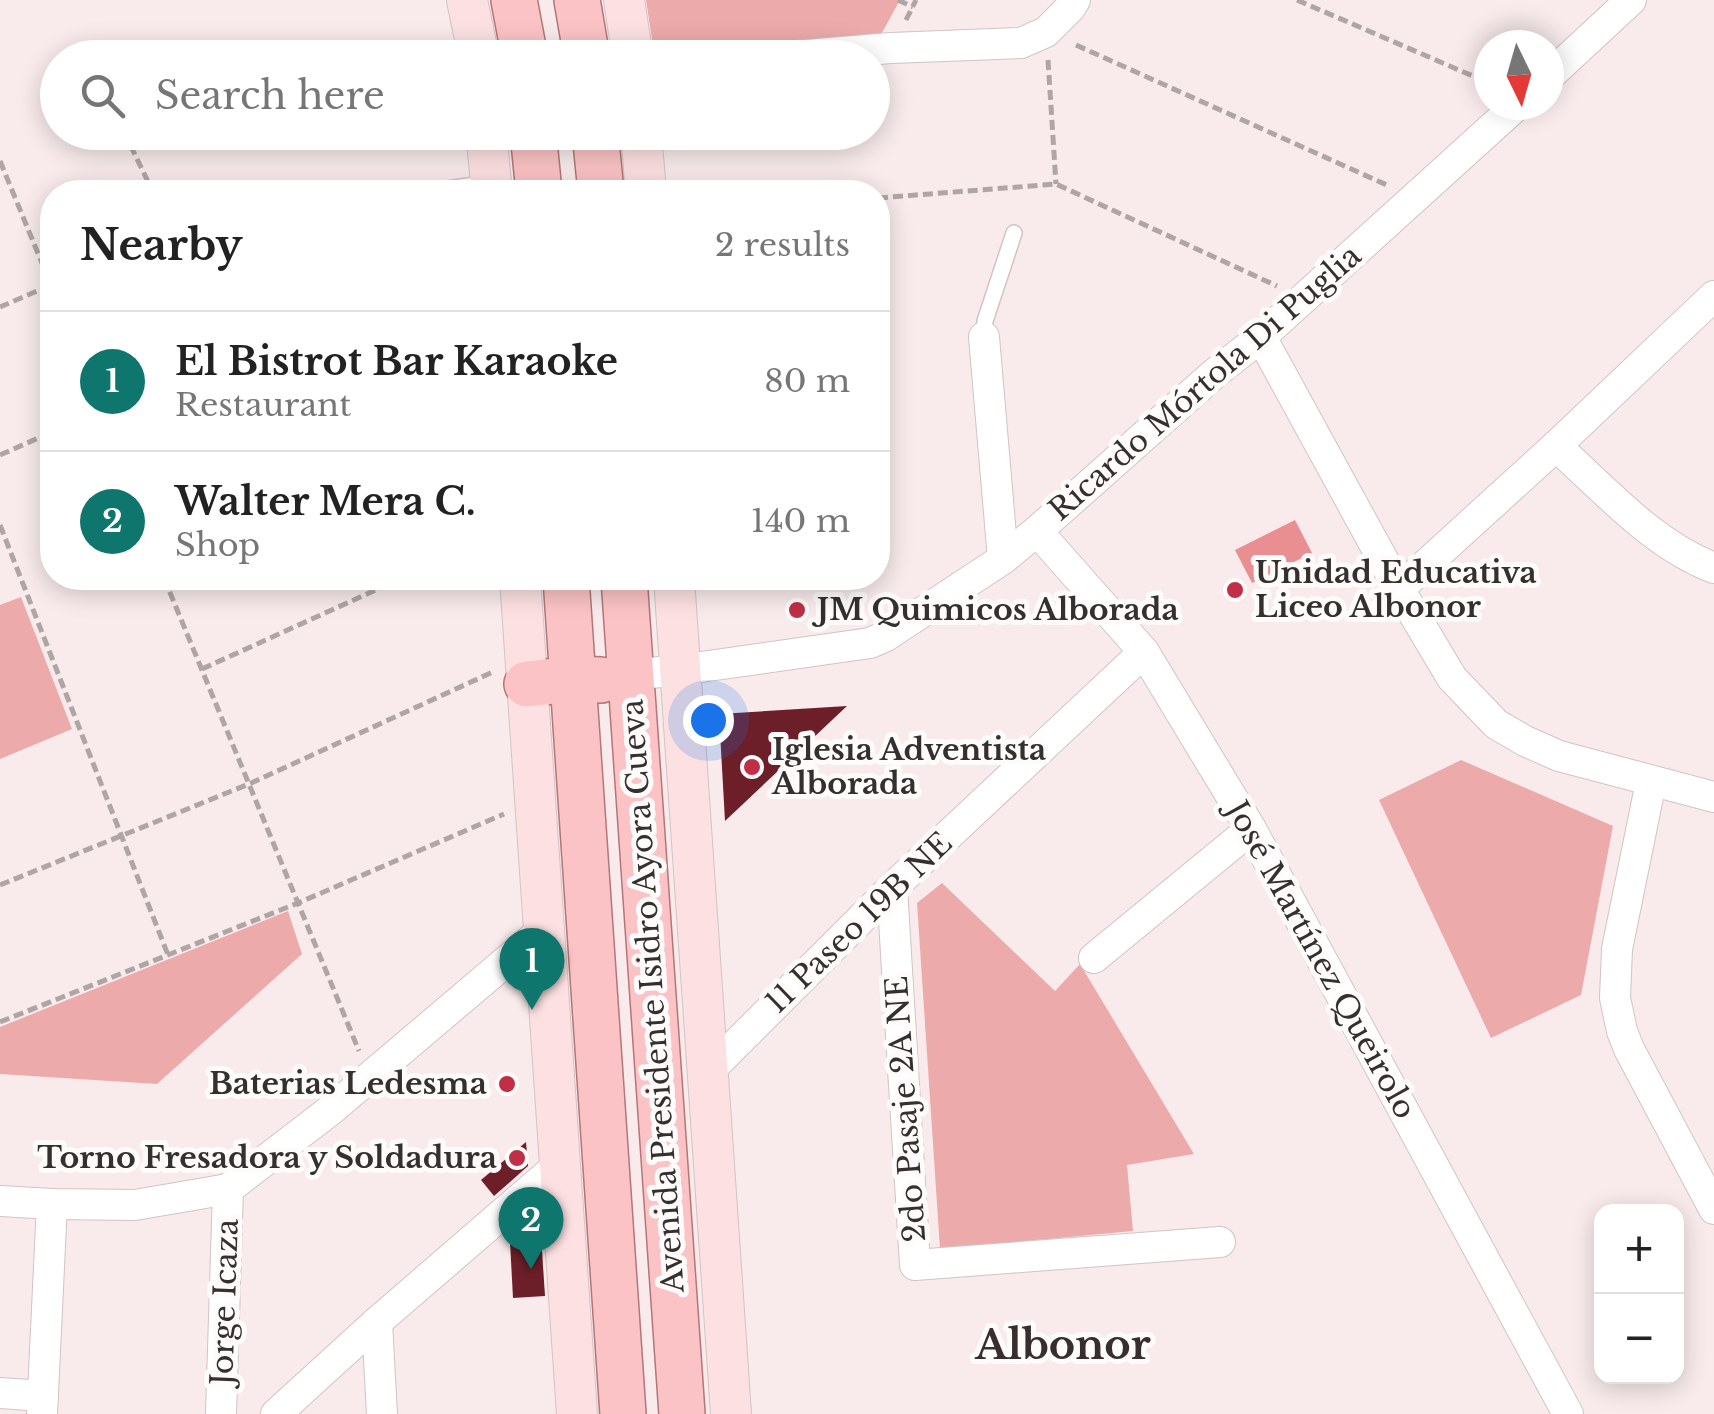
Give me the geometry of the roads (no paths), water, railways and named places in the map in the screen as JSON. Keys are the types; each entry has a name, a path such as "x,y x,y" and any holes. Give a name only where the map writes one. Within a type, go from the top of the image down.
{"main road":[{"path":"467,0 475,40"},
{"path":"514,0 522,40"},
{"path":"577,0 584,40"},
{"path":"624,0 630,40"},
{"path":"488,150 491,180"},
{"path":"535,150 538,180"},
{"path":"596,150 599,180"},
{"path":"642,150 645,180"},
{"path":"521,590 577,1414"},
{"name":"Avenida Presidente Isidro Ayora Cueva","path":"567,590 623,1414"},
{"name":"Avenida Presidente Isidro Ayora Cueva","path":"625,590 682,1414"},
{"name":"Avenida Presidente Isidro Ayora Cueva","path":"675,590 730,1414"},
{"path":"526,671 573,680 604,680 612,685 620,696 628,770 637,789"}],"street":[{"path":"890,48 1021,43 1046,32 1075,0"},
{"path":"1564,62 1632,0"},
{"name":"Ricardo Mórtola Di Puglia","path":"680,670 876,641 1002,559 1214,374 1261,338 1500,120"},
{"path":"1398,589 1711,304"},
{"path":"984,337 1002,559"},
{"path":"1261,338 1398,589 1452,678 1496,724 1559,756 1714,797"},
{"path":"1556,446 1643,526 1692,560 1714,568"},
{"name":"José Martínez Queirolo","path":"1036,531 1144,652 1251,829 1568,1414"},
{"name":"11 Paseo 19B NE","path":"707,1073 892,888 1144,652"},
{"path":"630,675 680,670"},
{"path":"1652,782 1617,949 1618,1015 1629,1049 1714,1209"},
{"path":"1094,958 1251,829"},
{"name":"2do Pasaje 2A NE","path":"892,888 916,1265 1220,1242"},
{"path":"0,1200 135,1205 228,1189 332,1109 544,930"},
{"path":"276,1414 560,1164"},
{"name":"Jorge Icaza","path":"221,1414 228,1189"},
{"path":"0,1393 43,1405 52,1204"},
{"path":"377,1322 382,1414"}],"lane":[{"path":"984,337 985,320 1014,233"}],"place":[{"name":"Unidad Educativa Liceo Albonor","path":"1235,590"},
{"name":"JM Quimicos Alborada","path":"797,610"},
{"name":"Iglesia Adventista Alborada","path":"752,767"},
{"name":"El Bistrot Bar Karaoke","path":"532,1010"},
{"name":"Baterias Ledesma","path":"507,1084"},
{"name":"Torno Fresadora y Soldadura","path":"517,1158"},
{"name":"Walter Mera C.","path":"531,1269"}],"district":[{"name":"Albonor","path":"1063,1345"}]}
